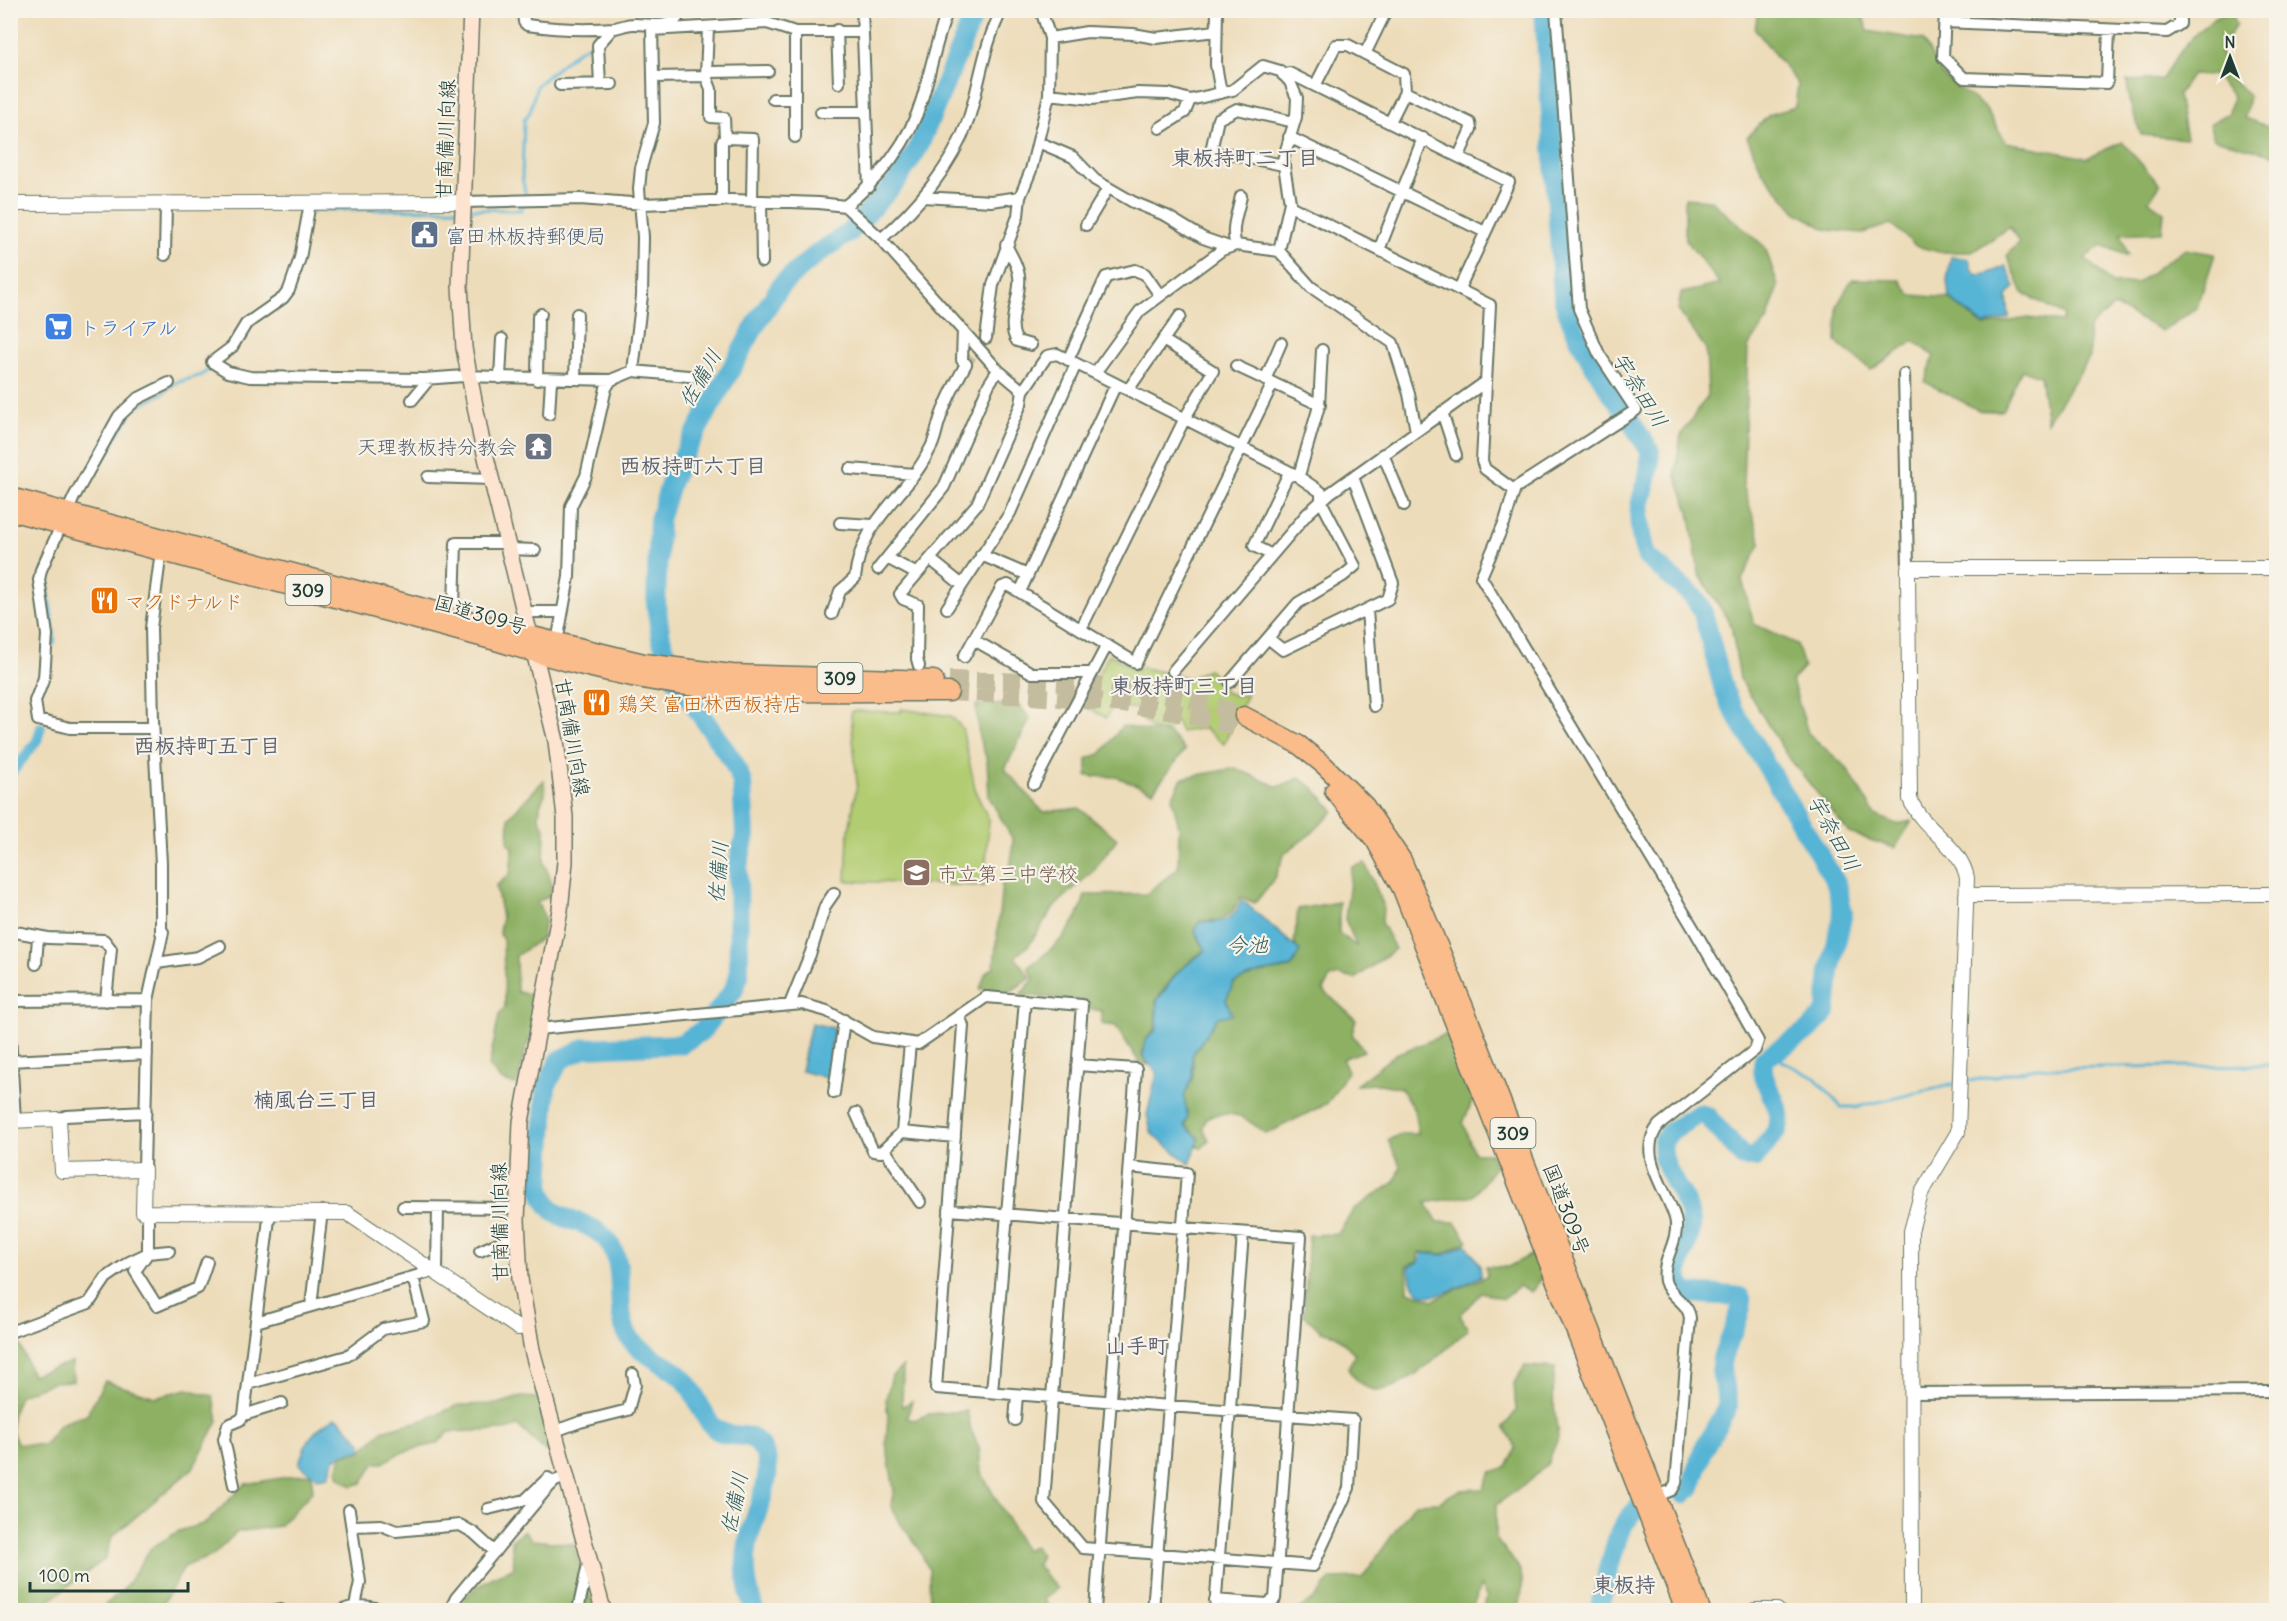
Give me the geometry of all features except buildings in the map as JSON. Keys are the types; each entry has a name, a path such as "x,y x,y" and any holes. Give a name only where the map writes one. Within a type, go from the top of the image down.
{"highway":[{"name":"国道309号","path":"10,497 60,517 161,551 532,644 619,665 732,674 949,686 742,690 681,685 619,665 557,642 532,644 60,517 10,511"},
{"name":"国道309号","path":"1242,722 1299,746 1324,765 1365,806 1402,860 1448,966 1649,1499 1685,1611"},
{"name":"国道309号","path":"1649,1499 1701,1611"}],"main road":[{"name":"甘南備川向線","path":"471,10 460,308 469,376 559,759 566,841 560,910 521,1122 518,1234 527,1327 555,1431 564,1477 589,1555 603,1611"}],"street":[{"path":"523,10 524,22 548,28 613,28 633,24 652,28 708,27 767,23 795,32 837,30 863,32"},
{"path":"652,28 671,22 680,16 682,10"},
{"path":"862,10 868,187"},
{"path":"846,207 868,187 897,150 915,119 948,10"},
{"path":"880,237 923,197 961,137 973,104 985,50 1002,10"},
{"path":"986,339 993,285 1018,216 1020,197 1038,142 1049,94 1050,39 1041,10"},
{"path":"1217,10 1216,65 1221,93"},
{"path":"1556,10 1579,309 1599,354 1636,410 1514,490 1505,521 1481,577 1695,931 1758,1041 1755,1050 1659,1125 1651,1137 1649,1153 1676,1224 1665,1269 1665,1281 1670,1291 1688,1308 1690,1318 1676,1483 1672,1490 1649,1499"},
{"path":"1945,10 1943,57 1964,78 2107,83 2109,30"},
{"path":"1945,22 2167,32 2180,24 2180,10"},
{"path":"1365,54 1386,11"},
{"path":"708,27 706,76 711,89 711,117 724,118 722,201"},
{"path":"560,86 606,84 598,45 613,28"},
{"path":"633,371 642,296 642,168 654,123 652,28"},
{"path":"837,30 839,83"},
{"path":"1050,39 1087,32 1133,34 1155,38 1216,31"},
{"path":"795,32 795,137"},
{"path":"1315,86 1336,45 1348,45 1404,74 1405,92 1390,122"},
{"path":"1049,94 1092,99 1138,93 1169,94 1191,100 1233,90 1263,66 1271,67 1283,75 1297,98 1294,122 1283,165 1290,206 1279,251"},
{"path":"654,77 706,76 710,72 768,71"},
{"path":"1283,75 1289,73 1509,182 1459,289"},
{"path":"1405,92 1470,123 1471,129 1459,156"},
{"path":"773,99 795,99"},
{"path":"1160,128 1185,112 1191,100"},
{"path":"1283,165 1213,154 1211,151 1218,119 1237,109 1294,122"},
{"path":"821,112 865,112"},
{"path":"1289,136 1485,232"},
{"path":"725,138 753,139 762,262"},
{"path":"1379,250 1423,138"},
{"path":"1038,142 1073,157 1095,180 1167,216 1203,238 1232,246 1279,251 1311,287 1393,342 1409,394 1416,431"},
{"path":"1086,225 1108,188"},
{"path":"1232,246 1234,225 1242,196"},
{"path":"923,197 992,201 1020,197"},
{"path":"10,204 464,202 580,199 641,203 756,201 819,203 846,207 880,237 998,370 1023,391"},
{"path":"310,203 300,258 289,290 283,298 246,324 232,346 212,362 228,372 250,377 429,379 469,376 537,380 610,380 633,371 699,376"},
{"path":"165,255 166,204"},
{"path":"1290,206 1490,305 1484,383 1482,465 1514,490"},
{"path":"1006,245 1019,274 1019,300 1012,324 1014,336 1017,341 1031,345"},
{"path":"1095,373 1140,311 1159,294 1232,246"},
{"path":"947,608 1010,513 1106,277 1135,270 1144,274 1159,294"},
{"path":"537,380 538,317 541,314"},
{"path":"575,379 577,314"},
{"path":"1128,390 1180,316"},
{"path":"832,614 840,591 855,578 858,559 872,525 898,498 930,450 939,422 966,364 962,360 963,330"},
{"path":"500,378 502,339"},
{"path":"1081,629 1185,419 1213,371 1163,340"},
{"path":"964,657 1002,587 1008,585 1136,663 1241,448 1269,382 1281,343"},
{"path":"1272,555 1254,546 1287,477 1300,472 1320,405 1322,350"},
{"path":"919,666 917,658 918,605 903,599 900,594 977,504 1021,404 1023,391 1028,387 1047,356 1057,354 1294,474 1321,492 1321,501 1355,566 1343,576 1298,603 1230,682"},
{"path":"1236,366 1320,405"},
{"path":"878,568 944,487 989,384 998,370"},
{"path":"1904,374 1910,799 1923,823 1962,861 1967,878 1958,1132 1921,1194 1911,1231 1912,1611"},
{"path":"412,400 429,379"},
{"path":"549,414 551,380"},
{"path":"557,642 570,568 571,506 586,476 606,388 610,380"},
{"path":"153,728 70,728 38,720 35,701 44,678 46,635 39,576 60,517 119,416 137,399 169,383"},
{"path":"1173,671 1321,501 1484,383"},
{"path":"1020,592 1116,384"},
{"path":"1442,412 1456,455"},
{"path":"1383,454 1404,505"},
{"path":"850,469 915,474"},
{"path":"428,477 492,479"},
{"path":"1269,639 1283,650 1388,599 1392,583 1353,477"},
{"path":"840,523 872,525"},
{"path":"454,606 456,543 535,550"},
{"path":"161,551 151,628 153,728 161,863 161,932 164,932 148,1000 143,1212 322,1211 347,1213 518,1328 527,1327"},
{"path":"981,555 1028,575"},
{"path":"887,558 917,574"},
{"path":"930,559 962,584"},
{"path":"1908,568 2277,568"},
{"path":"1367,610 1374,706"},
{"path":"523,612 561,612"},
{"path":"974,640 1032,673 1092,673"},
{"path":"1034,784 1107,645"},
{"path":"790,1004 811,952 825,906 834,893"},
{"path":"1966,895 2277,894"},
{"path":"10,931 38,937 104,940 111,949 106,1001"},
{"path":"36,964 38,937"},
{"path":"156,963 198,957 219,946"},
{"path":"538,1029 790,1004 817,1006 873,1037 918,1044 986,997 1082,1005 1065,1219 1052,1397 1044,1502 1083,1548 1313,1566 1349,1488 1353,1420 1052,1397 1017,1395 936,1388 963,1026 959,1016"},
{"path":"10,1001 148,1000"},
{"path":"992,1392 1025,1000"},
{"path":"834,1093 844,1020"},
{"path":"10,1034 13,1121 59,1119 66,1116 146,1113"},
{"path":"856,1113 873,1151 885,1150 902,1132 910,1043"},
{"path":"11,1061 147,1054"},
{"path":"1077,1065 1136,1069 1095,1611"},
{"path":"59,1119 62,1172 144,1169"},
{"path":"902,1132 955,1137"},
{"path":"885,1150 920,1202"},
{"path":"1129,1167 1187,1173 1153,1611"},
{"path":"403,1207 517,1208"},
{"path":"256,1322 437,1270 438,1208"},
{"path":"950,1210 1183,1228 1243,1233 1301,1238 1275,1599 1267,1604 1215,1605 1243,1233"},
{"path":"234,1485 224,1439 228,1425 240,1420 244,1415 270,1211"},
{"path":"311,1306 322,1211"},
{"path":"148,1212 148,1253 135,1271 157,1306 198,1288 207,1262"},
{"path":"480,1251 518,1234"},
{"path":"10,1332 89,1303 113,1273 148,1253 169,1251"},
{"path":"248,1384 346,1356 383,1329 424,1321 413,1277"},
{"path":"555,1431 628,1410 635,1385 633,1374"},
{"path":"1911,1393 2277,1391"},
{"path":"1015,1420 1017,1395"},
{"path":"244,1415 282,1403"},
{"path":"450,1611 456,1598 545,1491 564,1477 557,1473 549,1477 525,1500 488,1509"},
{"path":"349,1510 360,1582 355,1606"},
{"path":"353,1526 381,1525 396,1531 460,1525 474,1533 495,1552"},
{"path":"579,1611 589,1555"},
{"path":"343,1611 355,1606 371,1606 384,1611"},
{"path":"275,1611 281,1611"},
{"path":"1755,1611 1776,1611"}],"green space":[{"path":"1758,11 1862,11 1867,31 1923,40 1942,75 1984,107 2006,142 2087,158 2122,142 2160,185 2149,201 2164,212 2162,232 2121,234 2128,256 2101,245 2085,258 2112,284 2137,283 2184,249 2215,254 2197,308 2162,331 2114,306 2089,327 2090,357 2047,422 2040,376 2022,370 2002,411 1980,411 1925,382 1934,356 1914,341 1871,370 1836,342 1837,306 1852,279 1900,280 1911,295 1948,298 1984,326 2028,318 2062,322 2064,315 2023,293 2007,256 2019,242 2010,227 1972,252 1939,252 1916,246 1891,224 1863,233 1827,230 1796,212 1762,171 1747,137 1769,115 1795,107 1798,84 1755,29"},
{"path":"2232,11 2236,25 2220,50 2228,74 2249,96 2245,118 2276,129 2276,155 2214,139 2209,124 2229,113 2233,96 2213,75 2192,74 2178,95 2186,139 2141,135 2129,100 2127,81 2162,79 2183,48 2200,29 2221,15"},
{"path":"1685,198 1710,200 1765,247 1778,286 1767,321 1748,347 1743,485 1761,542 1742,580 1754,624 1797,644 1804,667 1792,681 1808,733 1846,767 1875,815 1896,824 1912,821 1895,848 1849,833 1786,754 1740,679 1731,625 1699,574 1689,511 1675,474 1681,435 1708,395 1706,349 1678,310 1681,293 1720,284 1685,239"},
{"path":"1109,654 1137,671 1140,667 1190,678 1208,669 1223,686 1224,692 1237,696 1247,694 1224,744 1204,728 1181,732 1176,721 1167,731 1154,729 1147,725 1138,714 1139,709 1113,706 1106,718 1082,704"},
{"path":"1019,704 1030,719 1005,769 1043,812 1079,808 1117,839 1094,870 1054,907 1029,945 1015,957 1031,978 1011,991 980,989 985,974 994,967 1002,884 1011,863 1013,840 989,797 987,760 979,737 976,705"},
{"path":"901,709 951,716 962,728 976,793 989,820 984,886 846,881 848,837 857,784 852,711 902,712"},
{"path":"1122,726 1169,733 1185,750 1153,791 1116,777 1087,776 1087,759 1102,753"},
{"path":"1235,768 1278,787 1299,778 1314,788 1334,811 1312,833 1285,853 1275,878 1255,903 1241,897 1233,910 1225,917 1200,921 1194,929 1204,950 1177,972 1156,1000 1155,1030 1145,1040 1142,1056 1148,1065 1139,1062 1116,1026 1101,1024 1102,1011 1086,1008 1086,1001 1020,995 1034,979 1028,967 1064,936 1077,917 1085,895 1146,894 1178,868 1179,827 1172,798 1182,778"},
{"path":"544,780 545,794 540,805 539,818 545,829 544,863 551,880 551,895 537,902 545,918 542,938 516,956 517,992 535,995 538,1007 516,1085 501,1080 489,1066 499,1015 505,1007 503,940 499,932 502,918 496,886 510,874 513,847 508,844 509,817"},
{"path":"1365,863 1383,904 1382,924 1395,949 1355,979 1339,975 1330,978 1323,990 1356,1020 1352,1034 1364,1051 1342,1059 1348,1071 1328,1103 1266,1134 1239,1116 1225,1114 1207,1117 1203,1128 1209,1140 1202,1148 1197,1147 1199,1139 1185,1125 1188,1117 1184,1097 1193,1077 1193,1055 1218,1017 1232,1015 1226,1000 1235,982 1259,973 1291,968 1300,951 1294,944 1298,909 1339,902 1339,933 1357,947 1345,919 1352,867"},
{"path":"1447,1034 1474,1097 1463,1123 1474,1153 1490,1153 1496,1166 1474,1195 1426,1203 1438,1222 1455,1222 1468,1241 1443,1254 1419,1252 1417,1262 1407,1266 1408,1291 1433,1300 1487,1276 1486,1266 1508,1267 1534,1253 1543,1277 1531,1292 1519,1286 1503,1299 1482,1292 1460,1315 1468,1329 1450,1346 1413,1376 1388,1388 1372,1390 1360,1383 1348,1369 1355,1354 1336,1335 1321,1331 1304,1315 1309,1235 1338,1234 1354,1209 1395,1182 1401,1167 1388,1140 1402,1134 1418,1134 1414,1110 1401,1088 1380,1084 1356,1085 1396,1054"},
{"path":"19,1342 32,1375 72,1362 73,1381 54,1382 20,1395 12,1419 13,1431 18,1444 44,1445 60,1424 87,1414 105,1381 155,1397 187,1389 213,1396 218,1421 193,1468 112,1537 105,1559 36,1610 11,1610 10,1345"},
{"path":"903,1366 902,1407 912,1401 907,1418 914,1420 929,1414 967,1411 971,1430 979,1448 981,1472 1025,1550 1034,1546 1041,1555 1037,1565 1057,1589 1044,1599 1051,1610 930,1610 929,1570 918,1547 897,1519 891,1504 894,1490 886,1443 888,1417 886,1399 892,1376"},
{"path":"1525,1366 1555,1368 1553,1395 1558,1438 1548,1463 1530,1481 1496,1505 1496,1540 1511,1556 1522,1580 1516,1610 1483,1610 1487,1597 1480,1586 1472,1610 1297,1610 1312,1601 1331,1579 1362,1578 1415,1503 1439,1502 1459,1490 1483,1489 1491,1472 1507,1467 1516,1448 1504,1427 1516,1411 1514,1383"},
{"path":"521,1397 539,1398 553,1453 544,1450 518,1426 506,1430 449,1432 438,1443 399,1453 383,1463 375,1463 362,1483 352,1486 339,1477 337,1469 343,1455 360,1452 382,1431 426,1419 458,1405 497,1404"},
{"path":"311,1473 313,1491 279,1526 237,1532 212,1556 185,1566 159,1610 99,1610 124,1589 151,1548 179,1531 206,1523 245,1484"},
{"path":"524,1530 532,1540 573,1544 595,1610 525,1610 522,1606 506,1607 506,1610 458,1610 467,1595 474,1589 514,1567 511,1541"}],"water":[{"path":"1951,256 1969,259 1971,268 1977,275 1987,274 2006,266 2015,287 2007,296 2009,318 1984,325 1949,298 1947,280"},
{"name":"今池","path":"1242,900 1300,951 1291,967 1259,973 1234,982 1226,1000 1232,1015 1218,1017 1192,1055 1192,1077 1184,1097 1188,1117 1184,1125 1199,1139 1190,1164 1152,1134 1147,1115 1157,1073 1143,1056 1146,1040 1157,1030 1157,1001 1178,972 1206,950 1195,930 1201,922 1222,921 1231,917"},
{"path":"811,1023 834,1028 827,1078 801,1071"},
{"path":"1466,1244 1480,1265 1481,1276 1435,1295 1425,1295 1417,1291 1412,1282 1409,1267 1419,1262 1422,1253 1445,1255"},
{"path":"334,1418 339,1419 362,1443 362,1450 345,1453 334,1459 329,1476 317,1478 299,1464 311,1437"}],"waterway":[{"name":"佐備川","path":"754,1610 748,1585 746,1561 750,1533 765,1487 767,1475 765,1455 760,1446 749,1437 724,1434 717,1430 707,1419 685,1380 631,1340 622,1316 617,1260 612,1247 593,1229 558,1214 545,1199 540,1185 546,1086 560,1060 585,1048 681,1044 703,1030 733,991 739,976 738,866 745,835 742,782 734,763 674,676 661,638 656,605 659,520 671,481 685,452 759,319 782,284 817,254 850,232 896,182 918,148 976,10"},
{"name":"宇奈田川","path":"1544,10 1563,297 1570,318 1589,357 1650,451 1649,470 1639,515 1645,551 1647,557 1693,596 1702,609 1724,691 1836,883 1843,912 1830,971 1826,1012 1810,1029 1764,1059 1764,1078 1778,1111 1779,1119 1778,1127 1771,1139 1755,1157 1743,1157 1707,1116 1699,1114 1672,1130 1663,1141 1665,1163 1686,1203 1691,1224 1688,1242 1679,1268 1678,1277 1681,1285 1687,1293 1735,1296 1740,1297 1742,1301 1721,1365 1728,1406 1703,1450 1691,1487 1683,1494"},
{"path":"526,197 522,177 524,120 530,112 537,85 576,52 598,40"},
{"path":"469,209 521,210 524,203"},
{"path":"312,213 313,210 459,209"},
{"path":"97,466 134,409 165,392 175,383 202,375 214,365"},
{"path":"78,503 86,485"},
{"path":"48,567 45,594 51,642"},
{"path":"10,775 37,741 41,727"},
{"path":"1775,1050 1783,1062 1815,1078 1841,1107 1857,1107 1955,1084"},
{"path":"1965,1082 2035,1068 2276,1065"},
{"name":"宇奈田川","path":"1600,1610 1620,1531 1638,1508"}],"tunnel":[{"path":"966,364 986,338"},
{"path":"949,680 1061,683 1135,690 1208,704 1244,716"},
{"path":"949,692 1059,698 1131,705 1203,718 1239,728"}],"place":[{"name":"富田林板持郵便局","path":"425,235"},
{"name":"トライアル","path":"59,327"},
{"name":"天理教板持分教会","path":"538,446"},
{"name":"マクドナルド","path":"104,601"},
{"name":"鶏笑 富田林西板持店","path":"597,703"},
{"name":"市立第三中学校","path":"917,873"}],"district":[{"name":"東板持町二丁目","path":"1245,157"},
{"name":"西板持町六丁目","path":"693,465"},
{"name":"東板持町三丁目","path":"1184,685"},
{"name":"西板持町五丁目","path":"207,745"},
{"name":"楠風台三丁目","path":"316,1099"},
{"name":"山手町","path":"1137,1345"},
{"name":"東板持","path":"1624,1584"}]}
